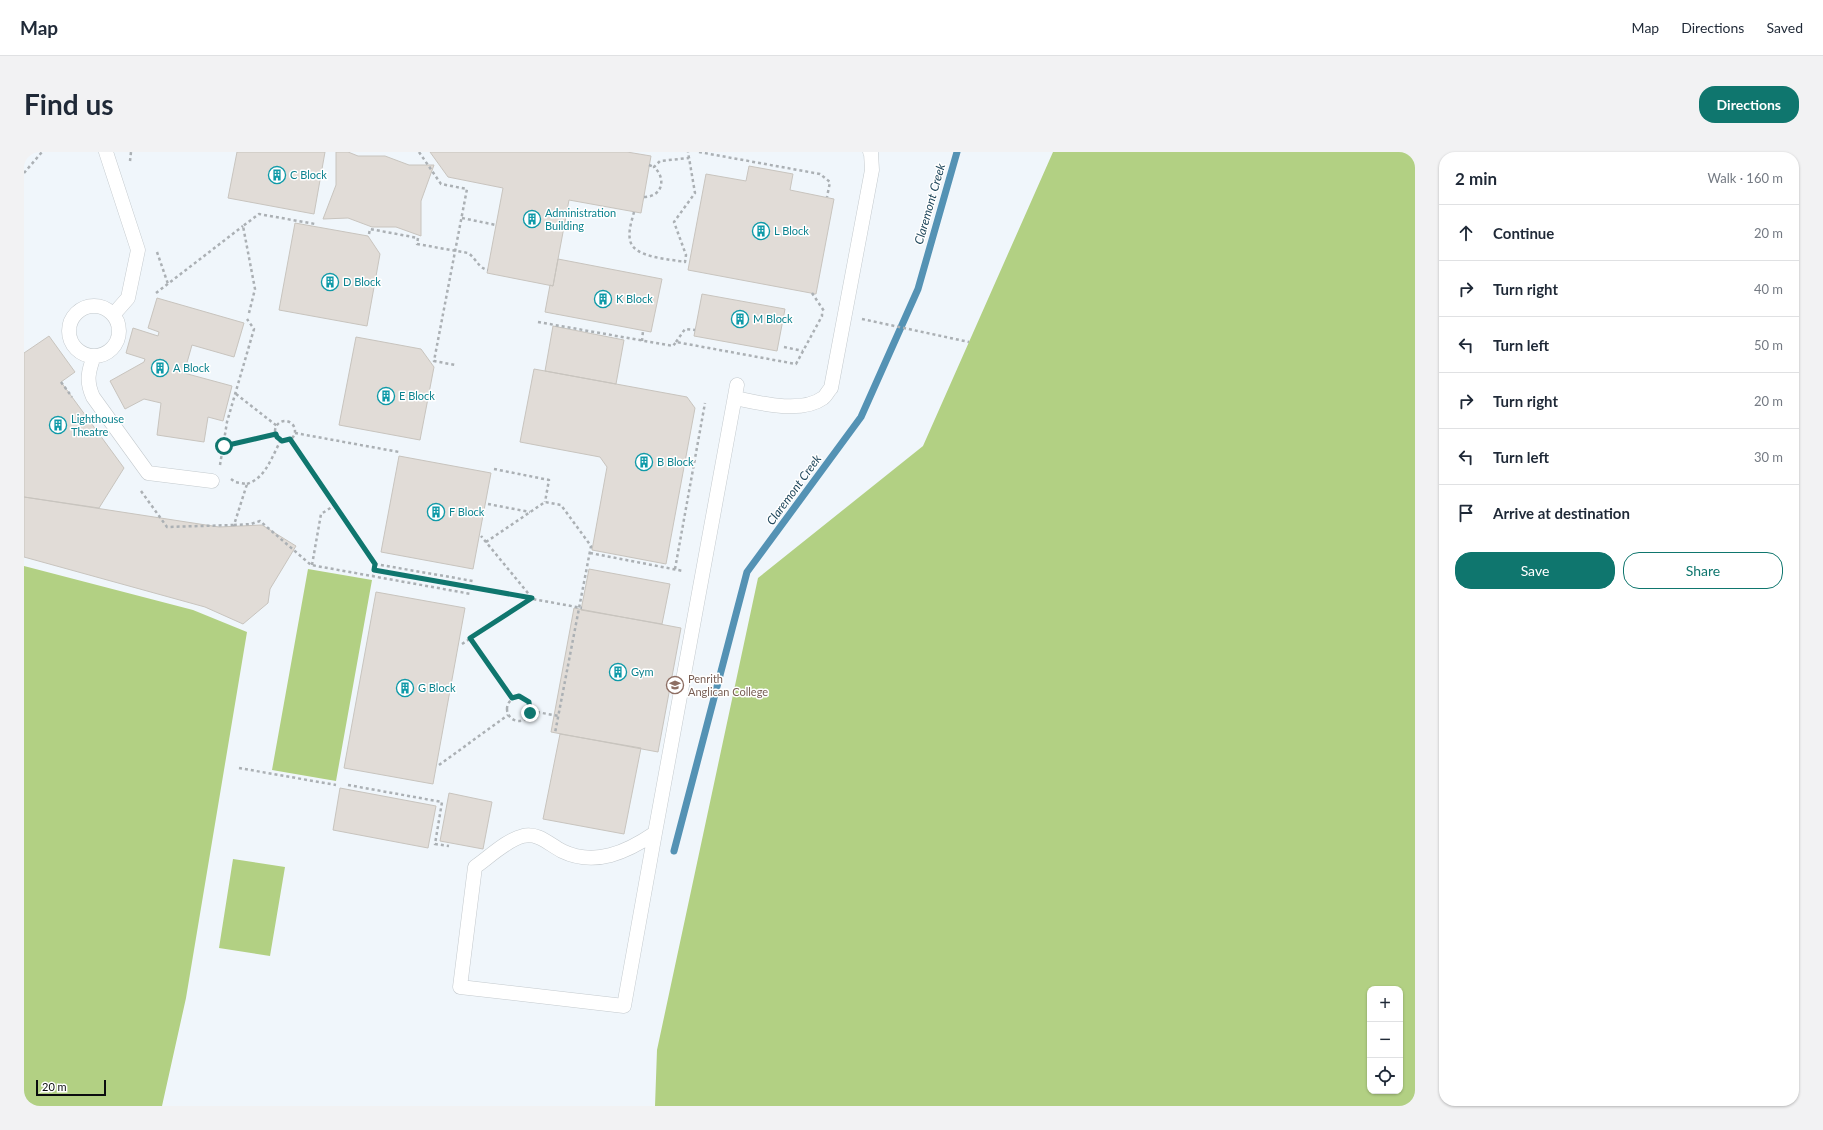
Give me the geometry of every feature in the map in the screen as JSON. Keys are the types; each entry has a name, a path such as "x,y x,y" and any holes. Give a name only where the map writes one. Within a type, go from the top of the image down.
{"lane":[{"path":"106,152 138,250 128,298 114,315"},
{"path":"655,833 637,845 604,858 583,858 563,852 536,836 524,836 514,839 475,867 460,987 624,1006 736,392 776,406 798,406 823,398 831,388 872,170 870,152"},
{"path":"90,306 98,306 114,315 117,323 118,335 110,350 94,356 85,354 72,343 68,329 70,321 75,313 90,306"},
{"path":"94,356 89,369 88,385 93,397 148,473 212,481"}],"path":[{"path":"24,173 42,152"},
{"path":"419,152 441,184 467,189 434,361 455,366"},
{"path":"634,212 630,239 634,249 645,255 684,263 686,256 674,222 695,193 688,152"},
{"path":"699,152 820,174 830,182 827,197"},
{"path":"654,167 660,161 688,158"},
{"path":"644,197 653,195 661,186 662,182 660,173 654,167 649,165"},
{"path":"156,293 259,214 315,224"},
{"path":"462,218 496,225"},
{"path":"243,226 255,289 249,313"},
{"path":"369,234 370,229 418,238 417,244 468,253 480,266 488,270"},
{"path":"676,342 796,364 822,316 822,307 812,293"},
{"path":"822,311 828,312"},
{"path":"222,470 220,466 227,422 254,329 247,320"},
{"path":"868,320 969,342"},
{"path":"538,322 673,346 685,329 695,330"},
{"path":"642,340 643,331"},
{"path":"784,347 803,351"},
{"path":"236,394 277,426"},
{"path":"674,569 705,403"},
{"path":"284,422 290,423 294,428 294,433 290,439 286,441 281,440 276,434 277,426 284,422"},
{"path":"294,433 399,452"},
{"path":"224,446 276,434"},
{"path":"290,439 375,564 373,576"},
{"path":"230,478 235,482 247,484 254,482 261,476 281,440"},
{"path":"486,542 545,502 549,480 494,469"},
{"path":"247,484 234,525 251,524 260,521 311,565 471,594"},
{"path":"545,502 561,505 591,546 581,607 555,733"},
{"path":"488,504 531,512"},
{"path":"311,565 321,514 335,505"},
{"path":"481,536 532,598"},
{"path":"590,553 689,572"},
{"path":"375,564 473,581"},
{"path":"374,570 581,607"},
{"path":"462,644 532,598"},
{"path":"470,638 512,698"},
{"path":"519,696 527,699 531,706 531,711 522,721 513,720 508,715 506,705 512,698 519,696"},
{"path":"531,711 559,716"},
{"path":"439,765 508,715"},
{"path":"240,768 336,785"},
{"path":"348,785 442,802 435,844 448,846"}],"green space":[{"path":"1053,152 1415,152 1415,1106 655,1106 657,1050 758,578 923,446"},
{"path":"24,566 193,610 247,632 186,998 162,1106 24,1106"},
{"path":"308,569 372,580 336,781 272,770"},
{"path":"233,859 285,867 270,956 219,948"}],"building":[{"name":"C Block","path":"237,152 325,152 314,214 228,198"},
{"path":"336,152 348,152 358,156 385,156 409,165 434,165 421,201 421,236 396,227 372,227 348,218 323,219 336,185"},
{"name":"Administration Building","path":"430,152 627,152 651,156 641,213 569,200 553,286 487,273 503,188 448,177"},
{"name":"L Block","path":"749,166 793,174 790,190 834,199 816,294 688,270 706,174 746,181"},
{"name":"D Block","path":"295,223 368,236 380,254 367,326 279,310"},
{"name":"K Block","path":"558,259 662,279 651,332 545,312 550,285 553,286"},
{"name":"M Block","path":"702,294 785,309 777,351 694,336"},
{"name":"A Block","path":"157,298 244,323 234,357 192,345 184,373 232,386 223,421 208,417 204,442 157,435 161,403 144,399 125,409 110,381 144,362 145,359 126,353 133,328 158,336 159,332 148,328"},
{"path":"553,326 624,340 616,384 545,371"},
{"name":"Lighthouse Theatre","path":"49,336 75,372 61,382 124,468 99,508 24,497 24,353"},
{"name":"E Block","path":"356,337 421,349 434,367 420,440 339,425"},
{"name":"B Block","path":"534,369 687,397 695,408 666,564 592,550 607,467 600,457 520,442"},
{"name":"F Block","path":"399,456 491,473 473,569 381,552"},
{"path":"24,497 219,527 262,525 296,546 270,589 268,603 243,624 205,607 24,557"},
{"path":"589,569 670,584 662,624 581,610"},
{"name":"G Block","path":"376,592 465,608 433,784 344,768"},
{"name":"Gym","path":"574,608 681,628 658,752 551,732"},
{"path":"560,734 641,748 624,834 543,819"},
{"path":"340,788 436,806 428,848 333,830"},
{"path":"449,793 492,802 483,849 440,841"}],"waterway":[{"name":"Claremont Creek","path":"674,851 747,572 861,417 918,289 957,152"}],"place":[{"name":"C Block","path":"277,175"},
{"name":"Administration Building","path":"532,219"},
{"name":"L Block","path":"761,231"},
{"name":"D Block","path":"330,282"},
{"name":"K Block","path":"603,299"},
{"name":"M Block","path":"740,319"},
{"name":"A Block","path":"160,368"},
{"name":"E Block","path":"386,396"},
{"name":"Lighthouse Theatre","path":"58,425"},
{"name":"B Block","path":"644,462"},
{"name":"F Block","path":"436,512"},
{"name":"Gym","path":"618,672"},
{"name":"Penrith Anglican College","path":"675,685"},
{"name":"G Block","path":"405,688"}],"route":[{"path":"224,446 276,434 282,441 290,439 375,564 374,570 532,598 470,638 512,698 519,696 527,699 531,706 530,713"}]}
